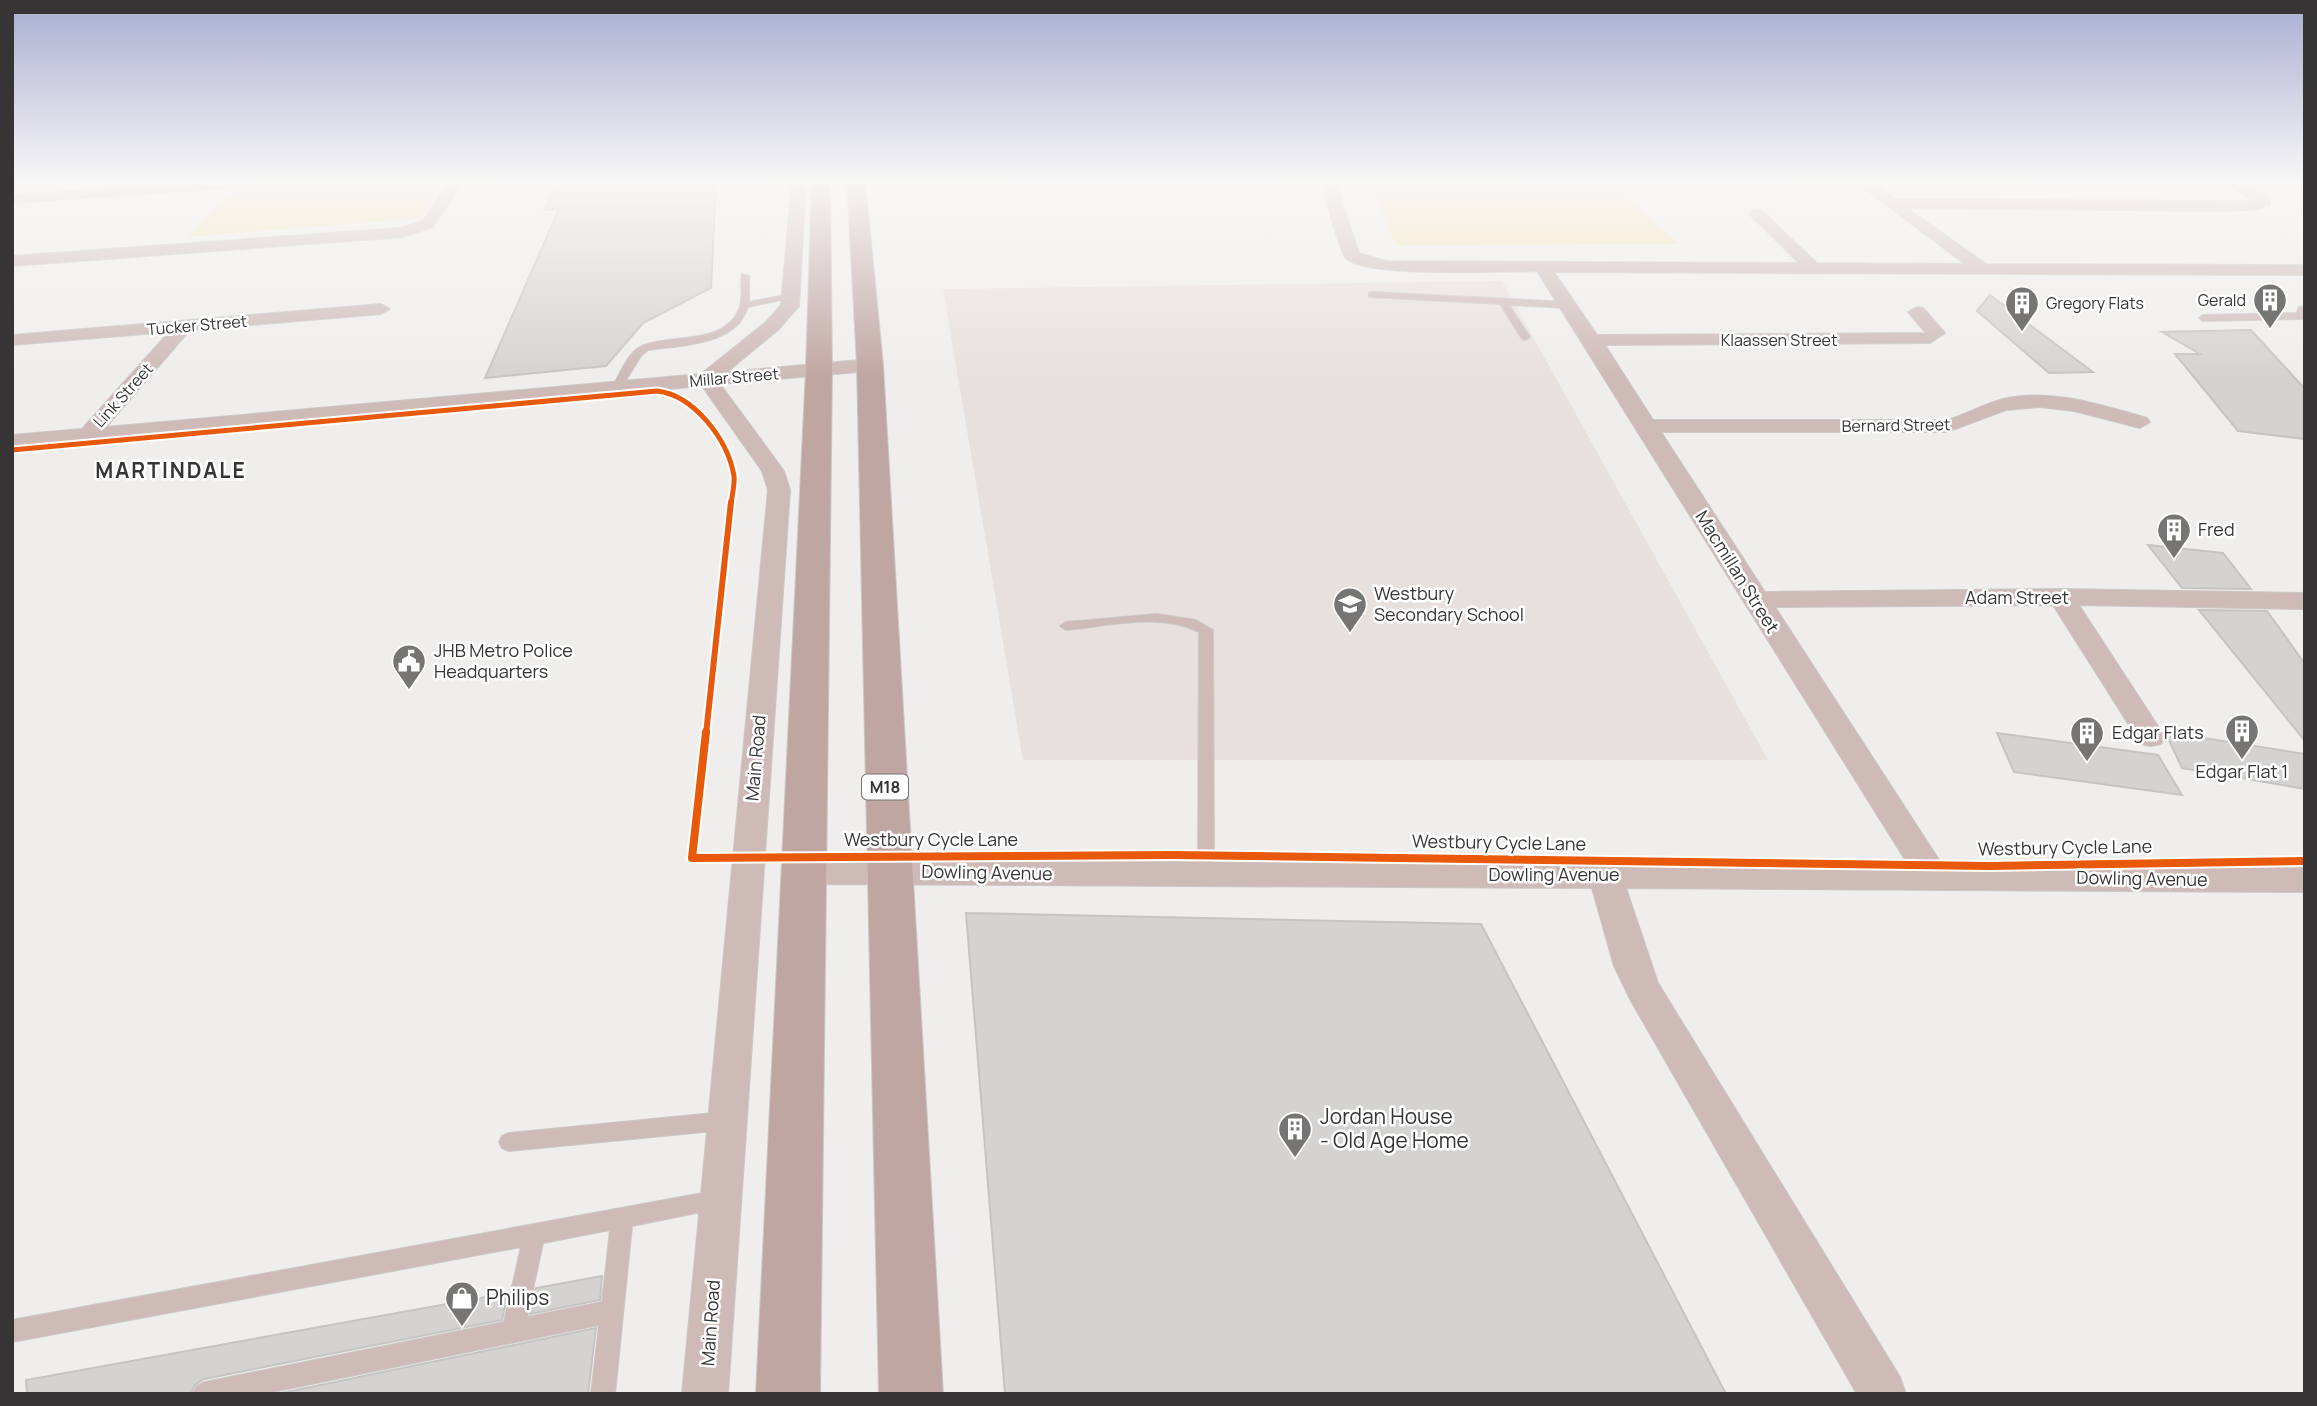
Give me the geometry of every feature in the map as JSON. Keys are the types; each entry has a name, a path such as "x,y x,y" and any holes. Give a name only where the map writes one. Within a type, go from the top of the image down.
{"main road":[{"path":"788,1394 819,370 820,247"},
{"name":"M18","path":"861,247 870,365 888,872 911,1394"}],"street":[{"path":"12,261 198,247"},
{"path":"707,379 772,326 790,306 794,247"},
{"path":"1349,247 1352,256 1365,263 1402,267 1813,268 1961,272 1983,268 2305,270"},
{"path":"1791,247 1813,268"},
{"path":"1952,247 1983,268"},
{"name":"Macmillan Street","path":"1543,268 1592,340 1932,876"},
{"name":"Tucker Street","path":"12,340 381,309"},
{"name":"Klaassen Street","path":"1592,340 1930,338 1936,333 1917,312"},
{"name":"Link Street","path":"89,433 184,326"},
{"name":"Millar Street","path":"12,441 870,365"},
{"name":"Main Road","path":"705,1394 725,1121 779,490 773,471 707,379"},
{"name":"Bernard Street","path":"1645,426 1947,426 1967,423 1998,407 2027,402 2070,405 2140,422"},
{"path":"2062,597 2151,737"},
{"name":"Adam Street","path":"1755,600 2062,597 2279,598 2305,601"},
{"name":"Dowling Avenue","path":"802,872 2305,880"},
{"path":"1605,875 1632,965 1644,991 1883,1394"}],"lane":[{"path":"618,386 636,354 645,348 702,339 720,332 736,321 745,305 745,276"},
{"path":"1372,295 1569,306"},
{"path":"745,305 791,297"},
{"path":"1504,304 1525,337"},
{"path":"2203,318 2305,314"},
{"path":"1066,626 1175,617 1195,622 1206,630 1206,875"},
{"path":"509,1142 725,1121"},
{"path":"12,1331 622,1220 720,1199"},
{"path":"603,1394 622,1220"},
{"path":"513,1331 534,1236"},
{"path":"205,1394 612,1311"}],"shaded area":[{"name":"Westbury Secondary School","path":"1502,281 1768,760 1023,760 943,289"}],"building":[{"path":"543,247 713,247 711,288 643,323 606,366 485,378"},
{"path":"1990,295 2093,372 2049,373 1977,311"},
{"path":"2251,330 2305,389 2305,439 2238,431 2175,354 2200,354 2162,332"},
{"name":"Fred","path":"2148,545 2223,553 2251,589 2182,588"},
{"path":"2199,610 2267,611 2305,664 2305,741"},
{"name":"Edgar Flat 1","path":"2165,732 2305,754 2305,789 2182,768"},
{"name":"Edgar Flats","path":"1997,733 2158,755 2182,795 2014,772"},
{"name":"Jordan House - Old Age Home","path":"966,913 1481,924 1726,1394 1005,1394"},
{"path":"602,1276 600,1300 530,1314 536,1288"},
{"path":"508,1293 502,1320 204,1379 195,1385 191,1394 27,1394 26,1380"},
{"path":"596,1328 588,1394 277,1394"}],"cycle path":[{"name":"Westbury Cycle Lane","path":"12,450 626,392 650,391 675,395 695,409 712,430 734,477 692,858 1172,855 1990,866 2305,861"}],"place":[{"name":"Gerald","path":"2270,330"},
{"name":"Gregory Flats","path":"2022,333"},
{"name":"Fred","path":"2174,560"},
{"name":"Westbury Secondary School","path":"1350,634"},
{"name":"JHB Metro Police Headquarters","path":"409,691"},
{"name":"Edgar Flat 1","path":"2242,761"},
{"name":"Edgar Flats","path":"2087,763"},
{"name":"Jordan House - Old Age Home","path":"1295,1159"},
{"name":"Philips","path":"462,1328"}],"district":[{"name":"MARTINDALE","path":"171,471"}]}
